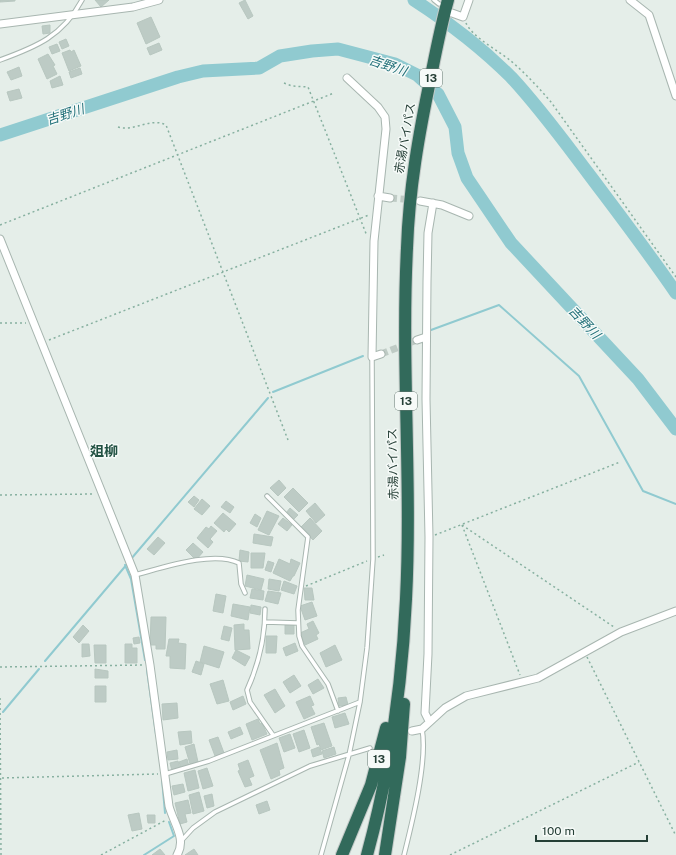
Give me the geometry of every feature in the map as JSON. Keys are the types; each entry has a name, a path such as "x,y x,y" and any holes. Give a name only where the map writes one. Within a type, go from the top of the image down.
{"highway":[{"name":"赤湯バイパス","path":"367,855 387,770 396,716 402,659 406,597 407,508 405,309 407,245 417,144 446,7"},
{"name":"13","path":"342,855 373,779 402,659"},
{"name":"13","path":"384,855 400,757 404,713 402,659"}],"street":[{"path":"0,24 133,7 158,0"},
{"path":"446,7 463,17 469,0"},
{"path":"630,0 649,15 676,96"},
{"path":"347,78 378,107 385,117 386,129 374,241 372,357 381,354"},
{"path":"378,196 390,198"},
{"path":"420,201 433,203 469,216"},
{"path":"429,721 425,713 428,654 429,537 426,337 428,233 433,203"},
{"path":"0,239 133,568 150,665 172,817 182,840 181,847 177,855"},
{"path":"417,340 426,337"},
{"path":"412,731 422,729 445,708 466,696 522,682 551,672 621,632 676,611"}],"lane":[{"path":"0,60 34,47 53,37 73,15 82,0"},
{"path":"434,0 446,7"},
{"path":"321,855 349,755 360,702 369,632 373,559 372,357"},
{"path":"267,496 308,537 298,610 299,636 302,646 328,684 338,711"},
{"path":"135,575 203,559 233,560 239,563 241,584 245,593"},
{"path":"265,609 265,622 260,659 247,690 250,702 273,735"},
{"path":"265,622 298,623"},
{"path":"165,774 209,761 360,702"},
{"path":"404,855 420,778 424,739 422,729"},
{"path":"182,840 194,828 215,812 310,766 370,748"}],"path":[{"path":"463,17 467,26 512,62 551,102 676,277"},
{"path":"284,83 292,86 308,87 359,219 366,235 374,241"},
{"path":"0,224 177,153 334,93"},
{"path":"118,127 125,129 161,122 166,125 288,440"},
{"path":"41,343 376,212"},
{"path":"0,323 34,323"},
{"path":"429,537 620,462"},
{"path":"0,495 103,493"},
{"path":"462,525 621,632"},
{"path":"462,525 522,682"},
{"path":"301,588 373,559"},
{"path":"585,652 676,836"},
{"path":"0,667 150,665"},
{"path":"0,698 2,778 1,855"},
{"path":"450,855 639,762"},
{"path":"2,778 165,774"},
{"path":"101,855 172,817"}],"building":[{"path":"0,0 15,0 15,1 0,2"},
{"path":"95,0 109,0 101,7"},
{"path":"245,0 253,16 248,19 239,3"},
{"path":"151,17 160,37 146,44 137,23"},
{"path":"50,25 50,33 43,34 42,26"},
{"path":"66,39 69,46 62,49 59,42"},
{"path":"159,43 162,50 150,55 147,48"},
{"path":"57,44 60,51 52,54 49,47"},
{"path":"70,50 71,52 74,50 81,66 69,71 62,53"},
{"path":"48,54 55,65 53,66 57,74 47,79 38,59"},
{"path":"19,67 22,76 11,80 7,72"},
{"path":"80,68 82,74 71,78 69,72"},
{"path":"60,76 63,85 52,88 50,81"},
{"path":"19,89 22,98 10,101 7,92"},
{"path":"279,480 286,488 278,496 270,488"},
{"path":"293,488 308,503 299,512 284,497"},
{"path":"194,496 199,500 194,507 188,502"},
{"path":"202,499 210,506 202,515 194,509"},
{"path":"226,501 234,507 230,513 221,507"},
{"path":"315,503 325,515 316,523 306,511"},
{"path":"290,508 298,515 293,520 286,513"},
{"path":"267,511 279,516 269,535 258,530"},
{"path":"223,513 236,524 229,532 226,529 224,532 214,523"},
{"path":"255,514 261,518 257,527 250,523"},
{"path":"283,518 292,525 287,531 278,524"},
{"path":"310,518 322,531 313,540 301,527"},
{"path":"211,526 217,531 210,539 213,542 208,548 197,538 206,527 209,529"},
{"path":"254,534 273,537 271,546 253,543"},
{"path":"158,537 165,543 154,555 147,549"},
{"path":"193,543 203,552 196,560 186,550"},
{"path":"240,550 249,552 248,562 239,561"},
{"path":"251,553 265,553 263,568 251,568"},
{"path":"279,559 290,564 291,559 300,563 290,581 273,573"},
{"path":"268,561 274,563 271,572 265,570"},
{"path":"247,575 264,579 261,590 245,586"},
{"path":"269,579 281,581 279,591 268,589"},
{"path":"284,581 297,586 294,594 281,590"},
{"path":"304,588 312,588 314,600 305,600"},
{"path":"252,589 264,591 263,600 250,598"},
{"path":"268,591 281,593 278,604 265,601"},
{"path":"216,594 226,596 223,613 213,611"},
{"path":"312,602 317,616 305,620 300,606"},
{"path":"233,604 250,607 248,620 231,616"},
{"path":"251,605 261,607 260,615 250,613"},
{"path":"151,617 166,617 165,649 156,649 156,645 150,645"},
{"path":"313,621 319,633 316,635 318,639 305,645 300,633 309,629 307,624"},
{"path":"244,624 244,630 249,630 250,649 235,650 234,625"},
{"path":"294,624 294,634 285,634 285,625"},
{"path":"83,625 89,631 79,643 73,637"},
{"path":"224,626 232,628 229,641 221,639"},
{"path":"266,636 277,636 276,653 266,653"},
{"path":"139,637 140,643 134,644 133,638"},
{"path":"169,639 179,639 178,643 186,644 185,669 170,668 170,656 166,656"},
{"path":"295,643 298,651 286,656 283,648"},
{"path":"82,644 89,644 90,656 82,657"},
{"path":"125,644 132,644 132,648 137,648 137,663 125,663"},
{"path":"94,645 106,645 106,663 95,663"},
{"path":"335,645 342,660 326,667 320,653"},
{"path":"204,646 224,652 219,668 200,662"},
{"path":"236,650 250,657 245,666 232,658"},
{"path":"196,661 204,664 201,675 192,672"},
{"path":"95,669 108,671 108,678 95,678"},
{"path":"294,675 301,686 290,693 283,682"},
{"path":"318,679 324,688 313,694 308,685"},
{"path":"223,680 229,701 217,704 210,684"},
{"path":"95,686 106,686 106,702 95,702"},
{"path":"275,689 285,706 275,713 264,695"},
{"path":"243,696 246,704 233,710 230,702"},
{"path":"310,696 314,705 311,706 315,714 304,719 296,702"},
{"path":"346,697 348,705 339,706 338,698"},
{"path":"177,703 178,718 163,720 162,704"},
{"path":"345,713 349,724 335,728 332,717"},
{"path":"258,719 260,724 262,723 267,734 252,740 246,724"},
{"path":"324,723 332,746 321,750 319,744 317,745 311,727"},
{"path":"240,727 243,734 231,739 228,732"},
{"path":"304,730 310,748 299,752 293,734"},
{"path":"191,731 192,743 180,745 178,732"},
{"path":"290,734 295,748 284,752 279,738"},
{"path":"218,737 224,753 215,756 209,740"},
{"path":"277,743 284,768 279,770 280,775 271,779 260,750"},
{"path":"194,744 198,762 190,764 185,747"},
{"path":"319,747 322,754 313,757 311,750"},
{"path":"334,747 336,754 324,758 322,751"},
{"path":"177,750 178,759 168,760 167,752"},
{"path":"187,759 189,766 181,768 179,762"},
{"path":"248,760 254,776 249,778 252,785 245,787 238,771 240,770 238,764"},
{"path":"178,761 180,768 172,771 170,763"},
{"path":"207,768 213,786 203,789 198,771"},
{"path":"195,770 199,788 188,791 184,773"},
{"path":"183,784 185,792 174,795 172,786"},
{"path":"199,792 204,811 193,814 189,795"},
{"path":"212,794 214,806 207,808 204,796"},
{"path":"188,800 191,813 185,814 187,822 180,824 175,803"},
{"path":"267,801 270,810 259,814 256,805"},
{"path":"139,813 142,829 132,831 128,815"},
{"path":"147,815 155,815 155,823 148,823"},
{"path":"160,849 165,855 152,855"},
{"path":"194,849 198,855 185,855"}],"waterway":[{"path":"414,0 452,26 477,46 500,66 521,88 569,148 676,293"},
{"name":"吉野川","path":"0,135 178,77 203,71 259,68 280,56 338,49 395,64 417,75 438,94 455,127 458,153 467,178 511,243 638,379 676,429"},
{"path":"431,330 499,305 579,376 643,491 676,504"},
{"path":"273,392 363,356"},
{"path":"131,559 268,398"},
{"path":"45,661 128,563"},
{"path":"125,565 131,579 145,660"},
{"path":"3,712 39,669"},
{"path":"147,670 156,734"},
{"path":"162,779 165,813"},
{"path":"144,855 174,836 169,822"}],"tunnel":[{"path":"390,198 414,200"},
{"path":"381,354 417,340"}],"district":[{"name":"爼柳","path":"104,451"}]}
